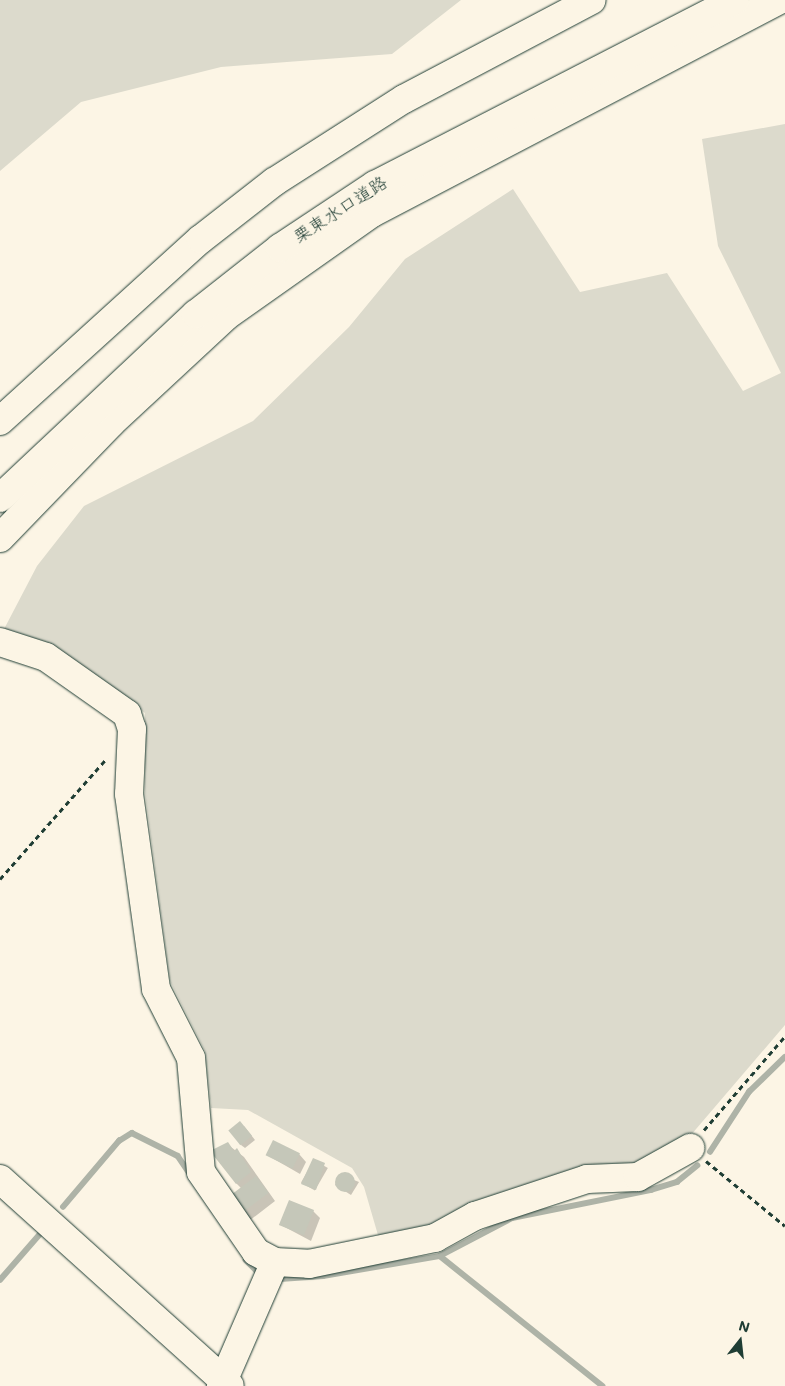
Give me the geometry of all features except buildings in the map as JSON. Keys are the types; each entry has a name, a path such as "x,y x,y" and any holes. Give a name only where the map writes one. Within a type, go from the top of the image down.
{"main road":[{"path":"0,421 201,239 274,182 404,99 592,0"},
{"name":"栗東水口道路","path":"0,498 196,314 280,248 375,185 735,0"},
{"path":"0,538 111,423 226,316 372,213 780,0"},
{"path":"0,642 46,657 127,714 132,729 130,794 156,989 191,1058 200,1172 238,1230 256,1252 275,1262 309,1264 435,1238 475,1216 587,1179 638,1177 690,1148"},
{"path":"0,1179 225,1384 275,1262"}],"path":[{"path":"0,879 132,729"},
{"path":"785,1036 690,1148 785,1226"}],"shaded area":[{"path":"0,0 461,0 392,54 221,67 81,102 0,171"},
{"path":"785,124 785,1025 679,1149 637,1173 380,1242 364,1187 352,1168 248,1110 211,1108 205,1051 170,981 145,793 145,713 49,647 2,633 37,566 84,506 253,421 349,327 405,259 513,189 580,292 667,273 743,391 781,373 718,246 702,139"}],"waterway":[{"path":"710,1152 749,1092 785,1057"},
{"path":"63,1207 119,1141 132,1133 178,1156 191,1175"},
{"path":"280,1279 323,1276 440,1256 512,1218 651,1190 677,1182 697,1166"},
{"path":"0,1280 41,1233"},
{"path":"440,1256 603,1386"},
{"path":"246,1260 257,1271"}]}
